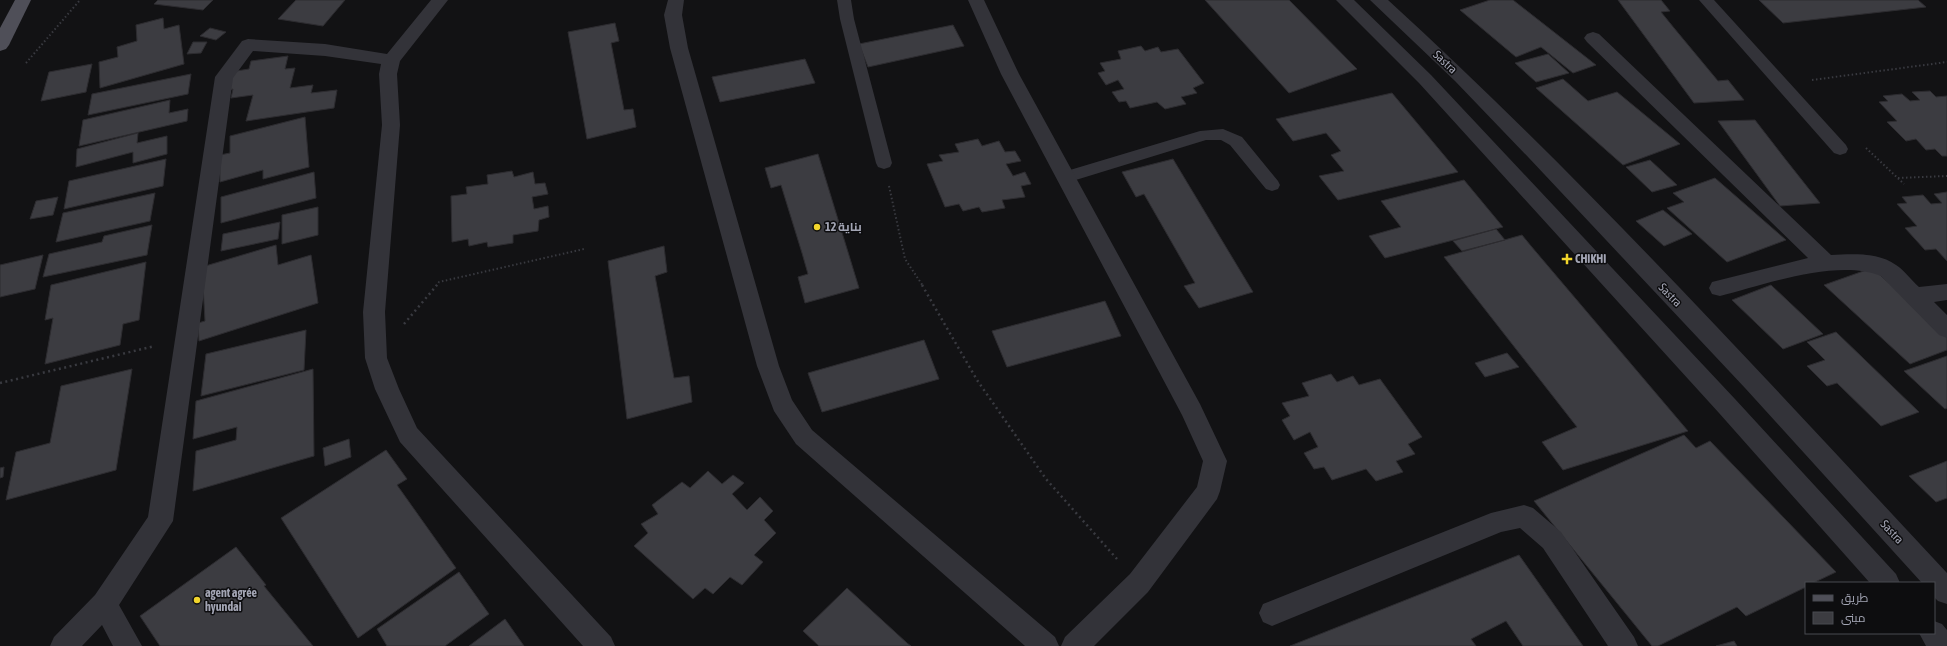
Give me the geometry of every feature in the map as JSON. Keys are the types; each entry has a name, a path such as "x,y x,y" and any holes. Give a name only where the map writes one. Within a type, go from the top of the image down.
{"main road":[{"path":"0,45 23,0"}],"street":[{"path":"440,0 391,60 388,74 391,125 374,312 376,358 387,389 408,435 602,646"},
{"path":"676,0 673,15 679,48 768,366 782,404 804,437 1045,646"},
{"path":"976,0 1010,74 1192,411 1215,461 1208,491 1139,583 1075,646"},
{"path":"1344,0 1425,79 1721,400 1886,582"},
{"name":"Sastra","path":"1381,3 1461,77 1536,153 1754,381 1947,592"},
{"path":"1593,38 1826,263"},
{"path":"64,646 104,604 160,521 224,77 248,45 325,50 391,60"},
{"path":"1720,288 1826,263 1867,261 1880,265 1888,270 1947,329"},
{"path":"1914,296 1947,292"},
{"path":"1272,613 1500,521 1524,516 1552,540 1624,646"},
{"path":"104,604 128,646"},
{"path":"1933,634 1943,646"}],"lane":[{"path":"844,0 847,19 884,163"},
{"path":"1706,0 1840,149"},
{"path":"1066,177 1206,135 1223,134 1236,141 1272,185"}],"path":[{"path":"26,63 80,0"},
{"path":"1781,84 1947,62"},
{"path":"1840,149 1865,147 1904,184"},
{"path":"884,163 905,259 930,296 977,380 1046,479 1139,583"},
{"path":"1897,178 1947,176"},
{"path":"376,358 439,282 584,249"},
{"path":"0,382 186,339"}],"building":[{"path":"158,0 213,0 203,10 154,4"},
{"path":"296,0 345,0 323,26 278,19"},
{"path":"1205,0 1289,0 1357,69 1289,93"},
{"path":"1490,0 1513,0 1596,65 1573,73 1541,47 1516,57 1460,10"},
{"path":"1618,0 1661,0 1670,11 1661,12 1674,28 1718,81 1728,80 1744,100 1694,103"},
{"path":"1759,0 1918,0 1926,7 1783,23"},
{"path":"163,18 164,29 179,25 184,64 100,88 99,62 118,57 117,47 137,41 136,25"},
{"path":"615,23 619,41 611,43 624,110 633,109 636,127 587,139 568,32"},
{"path":"953,25 964,46 868,67 859,44"},
{"path":"210,28 226,32 216,40 200,36"},
{"path":"193,42 207,42 201,53 187,54"},
{"path":"1141,46 1145,51 1158,47 1161,52 1178,49 1204,83 1193,88 1197,93 1181,97 1186,104 1165,109 1157,102 1130,108 1126,101 1119,102 1112,92 1124,89 1118,80 1106,85 1098,73 1105,71 1100,63 1121,59 1118,51"},
{"path":"1548,54 1569,73 1536,82 1515,63"},
{"path":"288,56 285,69 295,68 290,88 313,85 311,93 337,90 334,108 246,121 253,95 231,98 233,89 225,91 230,72 249,69 251,61"},
{"path":"805,59 815,83 720,102 712,77"},
{"path":"92,64 86,92 41,101 49,72"},
{"path":"191,74 188,94 88,115 92,94"},
{"path":"1563,79 1588,101 1617,92 1680,144 1623,165 1536,88"},
{"path":"1930,91 1936,97 1947,96 1947,156 1942,156 1935,149 1926,150 1916,139 1906,141 1887,122 1897,121 1879,102 1888,101 1883,96 1902,94 1910,101 1920,100 1912,92"},
{"path":"1392,93 1458,172 1338,200 1319,176 1344,171 1331,155 1341,151 1326,133 1293,141 1276,119"},
{"path":"170,100 169,113 188,109 187,121 79,146 83,120"},
{"path":"305,117 309,167 263,179 263,170 220,182 220,155 230,153 230,136"},
{"path":"1755,120 1820,203 1780,206 1718,121"},
{"path":"138,133 137,143 167,136 167,154 133,163 133,152 76,167 77,149"},
{"path":"978,139 982,146 999,141 1005,152 1015,151 1021,161 1006,164 1013,176 1025,172 1031,184 1021,186 1025,197 1002,200 1005,208 982,212 979,207 963,211 959,204 945,207 927,164 943,161 939,155 959,152 955,144"},
{"name":"بناية 12","path":"818,154 859,288 805,303 798,277 808,274 802,253 781,185 771,188 765,168"},
{"path":"166,159 163,186 64,209 69,181"},
{"path":"1173,159 1253,292 1199,308 1184,286 1195,283 1144,194 1136,197 1122,172"},
{"path":"1650,160 1677,185 1652,192 1626,167"},
{"path":"512,171 514,177 533,172 535,184 545,183 548,194 532,197 534,209 548,206 549,217 539,220 538,231 513,235 513,243 488,247 487,242 469,246 468,239 452,242 451,196 467,194 466,187 488,184 487,175"},
{"path":"314,172 316,198 221,223 221,197"},
{"path":"1715,178 1786,240 1727,262 1667,208 1684,202 1673,193"},
{"path":"1464,180 1503,227 1385,258 1369,236 1401,227 1381,201"},
{"path":"1947,192 1947,261 1936,249 1925,250 1905,228 1917,226 1897,204 1907,203 1902,197 1923,195 1931,204 1942,203 1934,194"},
{"path":"155,193 150,221 56,242 63,213"},
{"path":"58,197 53,215 30,219 36,201"},
{"path":"318,207 318,235 282,244 282,215"},
{"path":"1663,210 1692,234 1664,246 1636,221"},
{"path":"280,222 278,239 221,251 223,234"},
{"path":"152,225 147,255 43,277 49,254 102,242 104,236"},
{"path":"1496,229 1505,240 1462,251 1453,241"},
{"path":"1522,235 1688,431 1563,470 1542,442 1577,427 1444,257"},
{"path":"276,245 278,265 311,255 318,303 199,341 198,323 205,321 202,267"},
{"path":"664,246 667,272 655,276 674,378 689,376 692,402 627,419 608,261"},
{"path":"43,255 35,289 0,297 0,265"},
{"path":"146,262 139,320 123,324 120,345 45,364 53,318 45,320 51,285"},
{"path":"1872,268 1947,334 1947,350 1910,364 1824,285"},
{"path":"1771,285 1823,334 1783,349 1732,300"},
{"path":"1105,301 1121,336 1007,367 992,331"},
{"path":"306,330 304,370 201,396 206,354"},
{"path":"1836,332 1919,412 1881,426 1837,383 1827,386 1807,366 1825,360 1807,342"},
{"path":"924,340 939,379 822,412 808,373"},
{"path":"1507,353 1519,367 1485,377 1475,363"},
{"path":"1947,356 1947,408 1945,409 1904,371"},
{"path":"132,369 116,470 6,500 16,452 50,443 61,386"},
{"path":"313,369 314,456 193,491 196,451 236,440 237,427 193,439 196,401"},
{"path":"1331,374 1337,382 1353,376 1359,385 1380,379 1422,437 1408,444 1415,454 1396,461 1403,472 1376,481 1366,469 1332,480 1324,467 1314,469 1304,453 1318,447 1310,432 1294,440 1282,420 1290,416 1282,403 1309,396 1302,383"},
{"path":"1684,435 1696,448 1710,441 1836,572 1815,582 1805,582 1805,587 1746,616 1737,607 1658,646 1652,646 1534,501"},
{"path":"349,439 351,457 325,466 323,448"},
{"path":"386,450 407,479 397,485 456,568 358,638 281,518"},
{"path":"1947,461 1947,498 1936,502 1909,476"},
{"path":"4,467 3,477 0,478 0,468"},
{"path":"708,471 722,484 733,475 744,483 732,494 747,510 760,497 773,511 764,520 776,533 754,555 763,562 742,585 730,577 713,594 705,588 693,599 634,546 648,533 641,524 658,514 652,505 682,482 690,488"},
{"path":"236,547 266,585 264,586 313,646 160,646 140,616"},
{"path":"1519,555 1583,646 1523,646 1506,621 1471,639 1476,646 1290,646"},
{"path":"459,572 489,614 445,646 387,646 377,629"},
{"path":"847,588 911,646 819,646 803,631"},
{"path":"505,619 524,646 469,646"},
{"path":"1734,641 1737,646 1716,646"}],"place":[{"name":"بناية 12","path":"817,227"},
{"name":"CHIKHI","path":"1567,259"},
{"name":"agent agrée hyundai","path":"197,600"}]}
